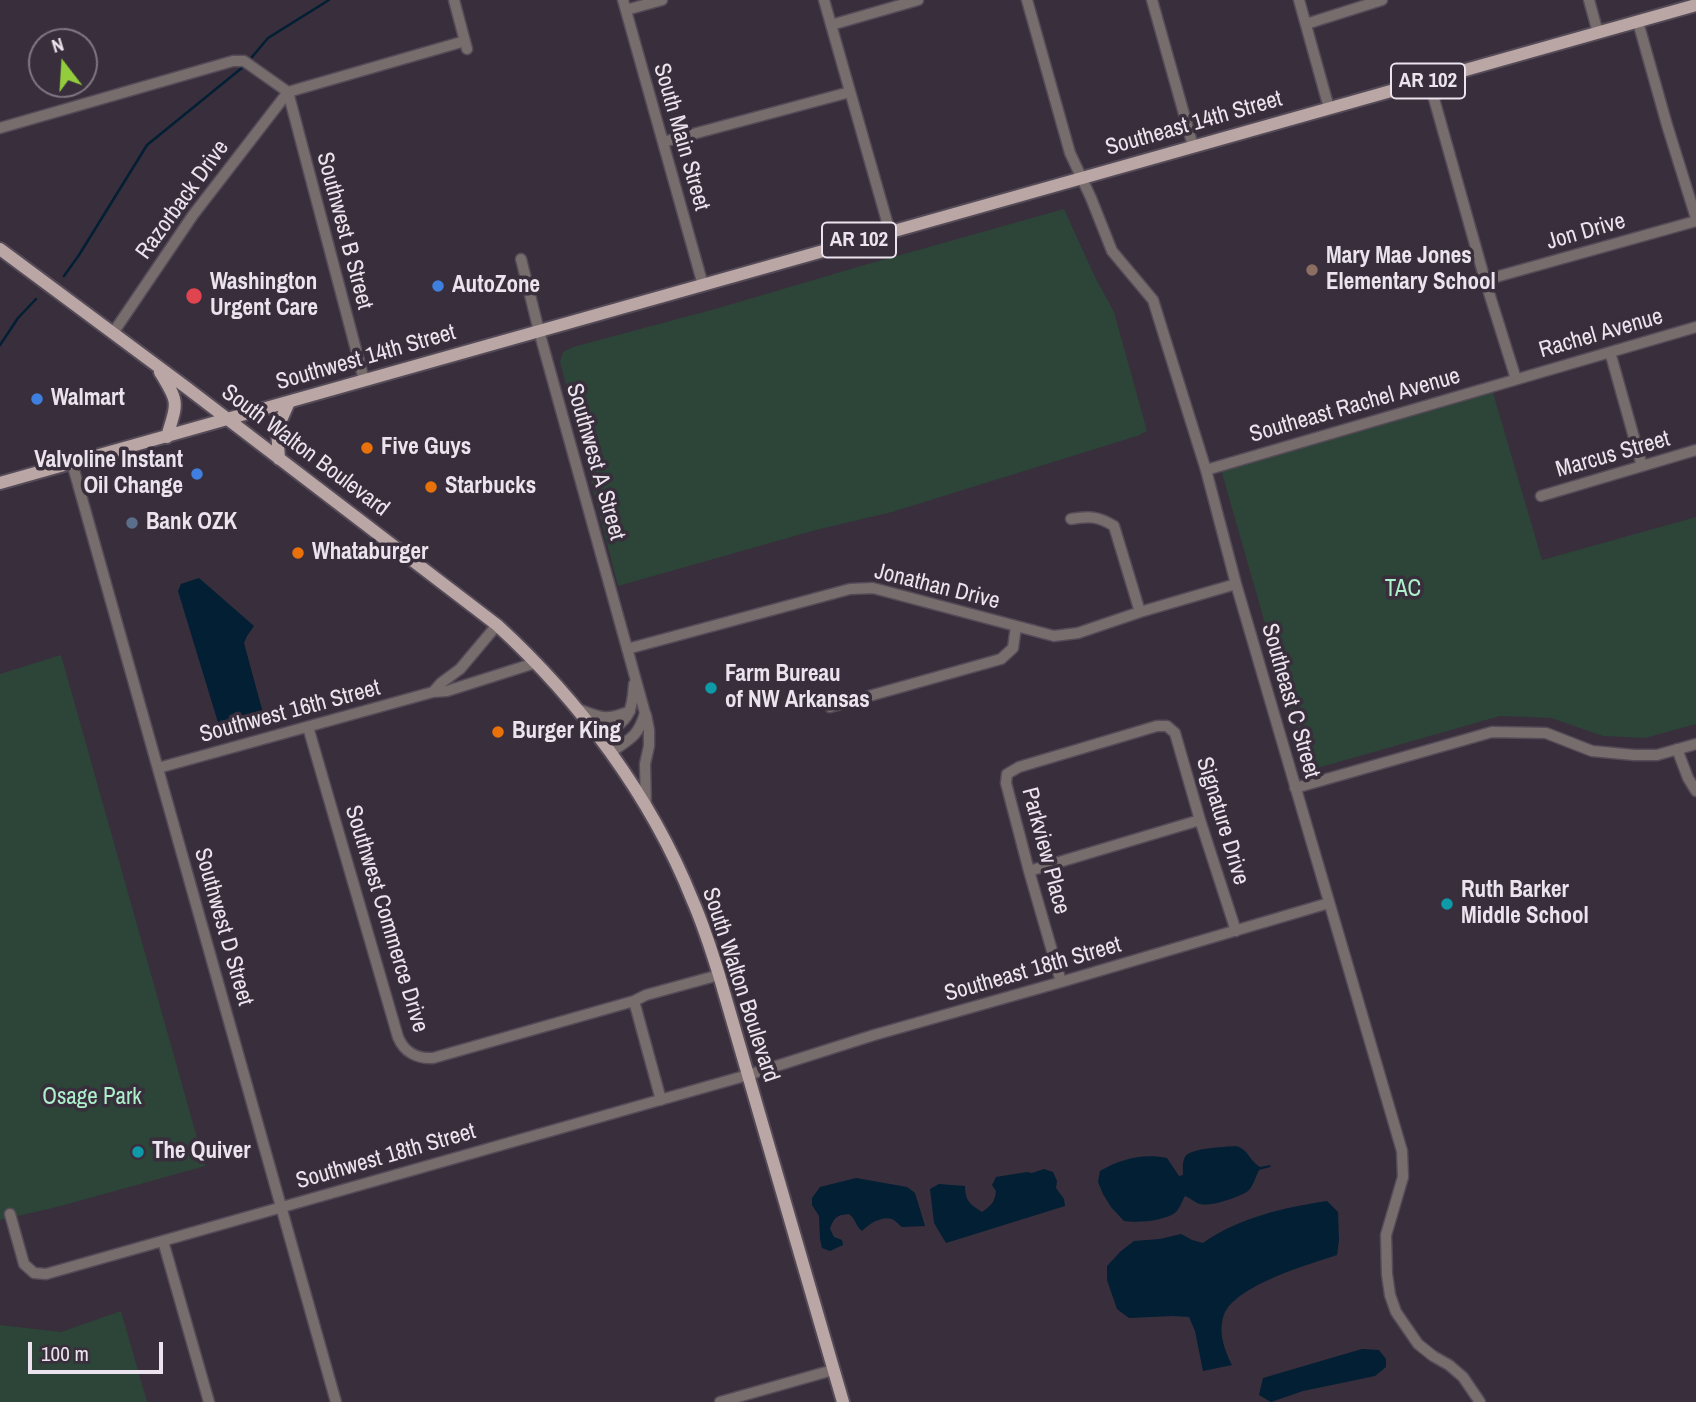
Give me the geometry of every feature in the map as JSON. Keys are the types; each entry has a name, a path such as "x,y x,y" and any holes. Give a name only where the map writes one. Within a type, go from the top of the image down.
{"main road":[{"name":"Southeast 14th Street","path":"703,285 1696,5"},
{"name":"South Walton Boulevard","path":"0,249 497,625 576,708 611,752 676,862 692,898 719,975 843,1402"},
{"name":"Southwest 14th Street","path":"0,483 703,285"},
{"path":"156,365 176,401 167,436"},
{"path":"279,459 277,429 289,402"}],"street":[{"path":"0,128 233,61 244,61 288,92 466,45 454,0"},
{"path":"624,5 662,0"},
{"path":"824,0 890,232"},
{"path":"831,25 918,0"},
{"name":"Southeast C Street","path":"1027,0 1070,153 1112,251 1153,300 1206,470 1236,584 1402,1151 1403,1177 1386,1236 1390,1295 1396,1312 1418,1344 1463,1377 1480,1402"},
{"path":"1152,0 1193,146"},
{"path":"1299,0 1329,108"},
{"path":"1306,24 1382,0"},
{"path":"1589,0 1598,33"},
{"name":"South Main Street","path":"624,5 703,285"},
{"path":"1638,22 1696,220"},
{"path":"1429,81 1516,379"},
{"name":"Razorback Drive","path":"113,333 193,215 288,92"},
{"name":"Southwest B Street","path":"288,92 364,380"},
{"path":"663,142 850,92"},
{"name":"Jon Drive","path":"1486,280 1696,220"},
{"name":"Southwest A Street","path":"521,260 649,730 645,764 646,808"},
{"name":"Rachel Avenue","path":"1516,379 1696,327"},
{"path":"1610,352 1642,466"},
{"name":"Southeast Rachel Avenue","path":"1206,470 1516,379"},
{"name":"Marcus Street","path":"1541,496 1696,450"},
{"name":"Southwest D Street","path":"72,463 336,1402"},
{"path":"1071,520 1101,518 1114,526 1140,612"},
{"name":"Jonathan Drive","path":"627,649 850,589 873,588 1054,636 1077,633 1236,584"},
{"name":"Southwest 16th Street","path":"433,692 460,669 497,625"},
{"path":"830,707 1001,659 1013,648 1016,626"},
{"name":"Southwest 16th Street","path":"158,768 433,692 447,691 535,663"},
{"name":"Southwest A Street","path":"630,711 634,673"},
{"path":"576,708 598,717 615,718 630,711"},
{"path":"600,738 626,720 630,711"},
{"path":"611,752 637,734 645,713"},
{"name":"Parkview Place","path":"1061,982 1006,783 1007,774 1019,767 1157,726 1167,726"},
{"name":"Signature Drive","path":"1167,726 1175,733 1236,931"},
{"name":"Southwest Commerce Drive","path":"308,727 397,1037 407,1050 418,1057 433,1058 634,1002 646,995 719,975"},
{"path":"1295,788 1492,732 1546,733 1592,751 1634,755 1657,755 1696,744"},
{"path":"1677,749 1696,792"},
{"path":"1029,871 1200,820"},
{"name":"Southeast 18th Street","path":"748,1075 874,1035 1329,903"},
{"path":"634,1002 662,1100"},
{"name":"Southwest 18th Street","path":"10,1214 24,1264 34,1273 46,1274 748,1075"},
{"path":"163,1241 209,1402"},
{"path":"720,1402 833,1370"}],"green space":[{"path":"1064,209 1114,312 1147,431 892,512 816,530 618,586 560,362 563,352"},
{"name":"TAC","path":"1491,386 1542,560 1696,517 1696,724 1645,738 1603,736 1551,718 1500,716 1307,771 1220,466"},
{"name":"Osage Park","path":"61,655 205,1166 0,1220 0,674"},
{"path":"121,1311 147,1402 0,1402 0,1325 61,1332"}],"water":[{"path":"199,578 254,626 244,643 263,713 259,721 220,729 178,591 181,584"},
{"path":"1236,1146 1244,1150 1260,1167 1271,1165 1259,1170 1249,1190 1233,1198 1204,1205 1185,1196 1176,1212 1158,1219 1124,1221 1111,1207 1098,1182 1100,1171 1124,1160 1141,1157 1167,1158 1179,1176 1183,1175 1183,1161 1188,1154 1208,1148"},
{"path":"1044,1169 1053,1172 1057,1181 1056,1188 1064,1199 1065,1206 946,1243 934,1223 930,1189 939,1184 965,1186 969,1202 982,1212 995,1198 996,1191 992,1185 996,1177"},
{"path":"856,1178 907,1187 915,1193 925,1226 902,1227 892,1219 884,1219 872,1223 862,1231 849,1214 842,1215 836,1217 830,1229 834,1237 842,1240 843,1245 830,1251 822,1248 819,1216 812,1205 812,1198 820,1187"},
{"path":"1327,1201 1338,1212 1337,1255 1259,1284 1233,1302 1225,1312 1222,1326 1224,1346 1232,1365 1203,1371 1195,1331 1189,1317 1129,1318 1117,1309 1107,1280 1107,1266 1134,1241 1181,1234 1203,1243 1247,1220"},
{"path":"1362,1349 1379,1350 1386,1359 1386,1367 1375,1376 1303,1391 1271,1402 1259,1395 1263,1378"}],"waterway":[{"path":"252,57 268,38 329,0"},
{"path":"64,276 147,145 243,67"},
{"path":"0,345 18,318 36,299"}],"place":[{"name":"Mary Mae Jones Elementary School","path":"1312,270"},
{"name":"AutoZone","path":"438,286"},
{"name":"Washington Urgent Care","path":"194,296"},
{"name":"Walmart","path":"37,399"},
{"name":"Five Guys","path":"367,448"},
{"name":"Valvoline Instant Oil Change","path":"197,474"},
{"name":"Starbucks","path":"431,487"},
{"name":"Bank OZK","path":"132,523"},
{"name":"Whataburger","path":"298,553"},
{"name":"Farm Bureau of NW Arkansas","path":"711,688"},
{"name":"Burger King","path":"498,732"},
{"name":"Ruth Barker Middle School","path":"1447,904"},
{"name":"The Quiver","path":"138,1152"}]}
